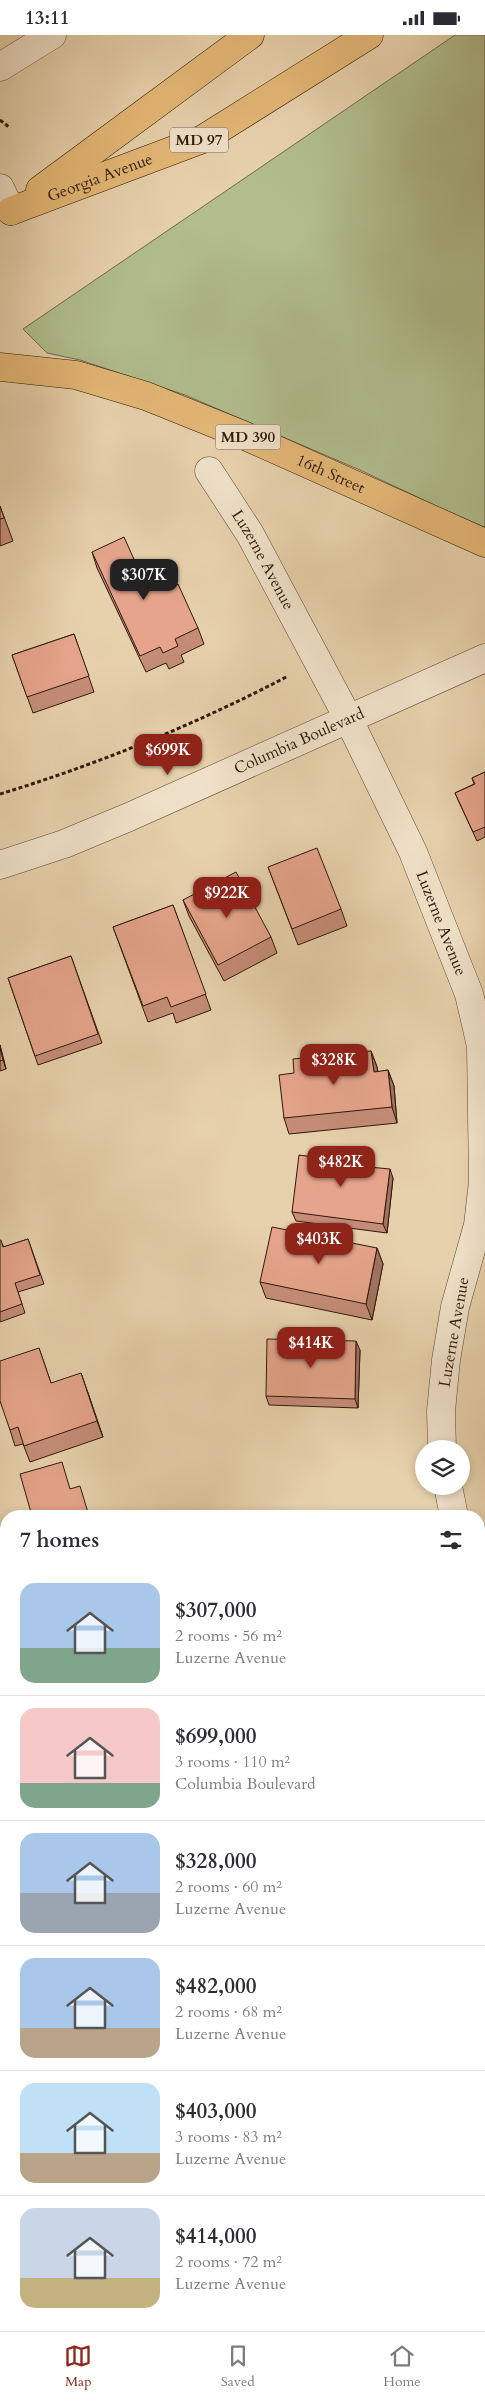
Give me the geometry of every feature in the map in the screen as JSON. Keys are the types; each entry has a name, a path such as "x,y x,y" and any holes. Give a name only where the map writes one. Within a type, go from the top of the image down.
{"main road":[{"name":"Georgia Avenue","path":"4,206 250,35"},
{"name":"Georgia Avenue","path":"4,206 203,139 369,35"},
{"name":"16th Street","path":"0,367 76,375 146,396 243,435 485,543"}],"street":[{"path":"0,67 52,35"},
{"name":"Luzerne Avenue","path":"209,471 250,534 348,718 413,852 477,1004 483,1092 482,1222 455,1307 446,1360 441,1411 442,1440"},
{"name":"Columbia Boulevard","path":"0,865 64,844 129,817 485,658"},
{"path":"450,1495 453,1510"}],"path":[{"path":"0,120 9,127"},
{"path":"0,794 92,762 151,738 212,712 317,660"}],"green space":[{"path":"455,35 485,35 485,529 360,470 185,395 80,360 47,353 23,329"}],"building":[{"path":"0,506 4,518 0,519"},
{"path":"124,537 146,586 160,579 165,590 178,584 198,628 175,639 178,646 163,653 160,647 140,656 92,552"},
{"path":"74,634 89,676 27,697 12,655"},
{"path":"485,772 485,827 473,832 455,793 475,784 472,778"},
{"path":"317,848 341,909 292,929 268,867"},
{"path":"236,872 271,937 218,965 183,900"},
{"path":"173,905 206,994 171,1007 167,997 143,1006 113,927"},
{"path":"71,956 98,1034 35,1056 8,978"},
{"path":"0,1048 3,1060 0,1061"},
{"path":"371,1051 374,1072 388,1070 392,1107 284,1118 279,1075 294,1073 293,1059"},
{"path":"328,1153 370,1158 369,1167 390,1169 383,1224 292,1212 299,1155 327,1159"},
{"path":"272,1227 377,1248 366,1304 260,1282"},
{"path":"28,1239 40,1275 15,1283 22,1304 0,1312 0,1240 3,1247"},
{"path":"267,1339 356,1341 355,1399 266,1396"},
{"path":"39,1348 51,1383 81,1373 97,1421 24,1446 18,1427 10,1430 0,1401 0,1361"},
{"path":"62,1462 70,1489 80,1486 87,1510 30,1510 20,1474"}]}
